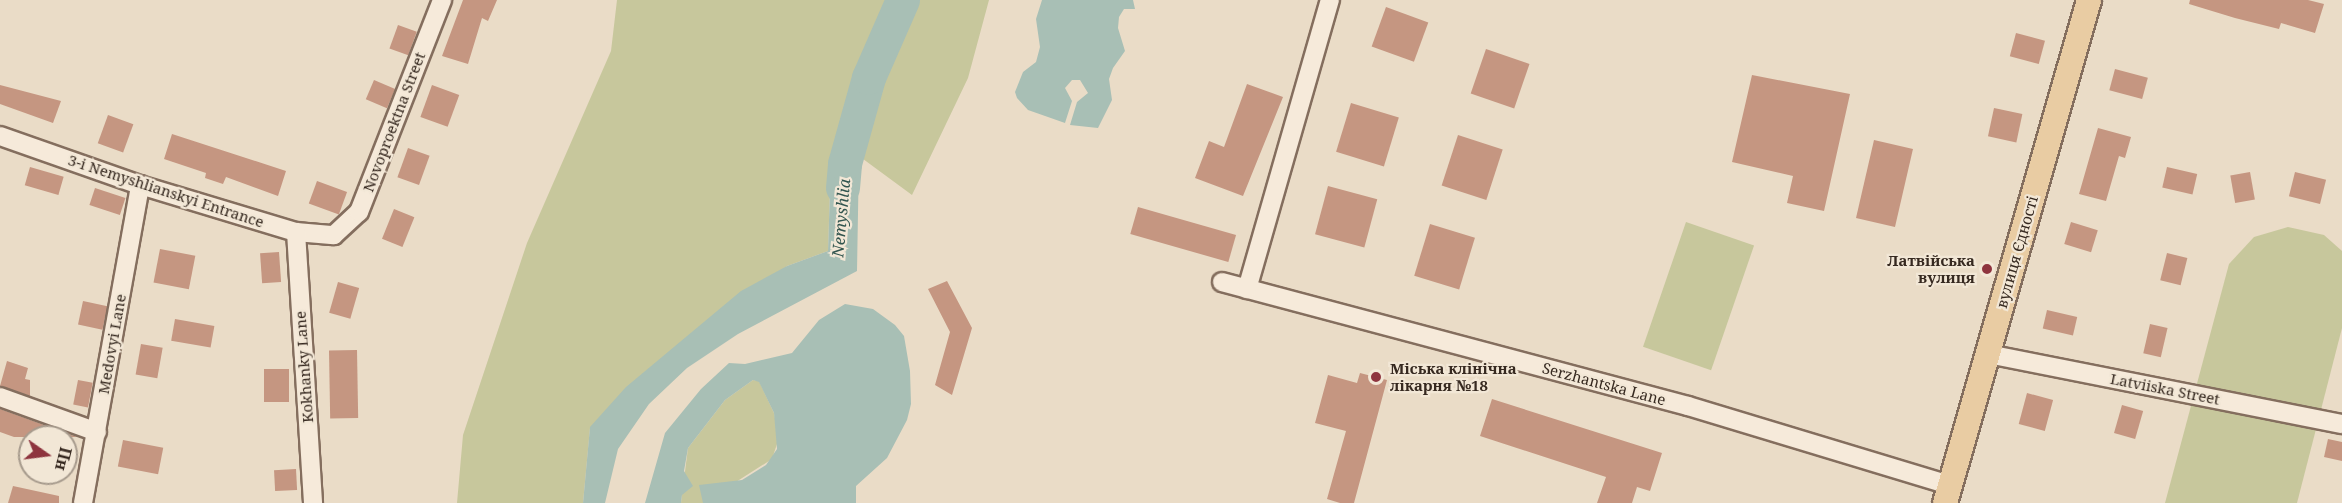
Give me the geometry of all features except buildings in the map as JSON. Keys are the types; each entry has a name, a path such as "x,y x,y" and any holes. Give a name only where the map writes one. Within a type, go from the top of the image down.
{"main road":[{"name":"вулиця Єдності","path":"1947,494 2089,0"}],"street":[{"name":"Novoproektna Street","path":"334,235 359,212 442,0"},
{"path":"1247,289 1330,0"},
{"name":"3-i Nemyshlianskyi Entrance","path":"0,136 140,185 296,232 334,235"},
{"name":"Medovyi Lane","path":"83,503 140,185"},
{"name":"Kokhanky Lane","path":"296,232 313,503"},
{"name":"Serzhantska Lane","path":"1222,282 1688,406 1947,494"},
{"name":"Latviiska Street","path":"1988,354 2342,424"},
{"path":"0,397 97,432"}],"green space":[{"path":"617,0 989,0 968,78 912,195 859,156 846,135 831,158 828,251 787,266 590,428 583,503 457,503 463,435 527,243 611,51"},
{"path":"1686,222 1754,245 1711,370 1643,347"},
{"path":"2288,227 2324,235 2342,251 2342,328 2297,503 2165,503 2229,264 2254,237"},
{"path":"753,380 759,381 774,413 779,438 772,459 703,503 681,503 688,448 725,400"}],"water":[{"path":"1042,0 1133,0 1135,9 1124,9 1119,17 1118,28 1125,51 1113,68 1109,79 1112,100 1098,128 1070,125 1077,102 1088,93 1080,80 1072,80 1065,88 1072,101 1065,123 1028,110 1017,98 1015,92 1023,72 1036,62 1040,47 1036,19"},
{"path":"846,134 859,156 857,271 738,334 687,368 649,404 618,449 605,503 583,503 590,427 626,387 741,291 787,266 828,251 831,158"},
{"path":"845,304 873,309 895,325 904,336 910,371 911,404 907,420 887,458 856,486 856,503 703,503 699,485 742,480 766,465 777,449 774,413 759,382 753,380 725,400 688,448 684,471 693,486 682,495 681,503 645,503 665,433 701,389 729,363 745,364 792,353 819,320"}],"waterway":[{"name":"Nemyshlia","path":"843,188 845,164 869,78 903,0"}],"place":[{"name":"Латвійська вулиця","path":"1987,269"},
{"name":"Міська клінічна лікарня №18","path":"1376,377"}]}
